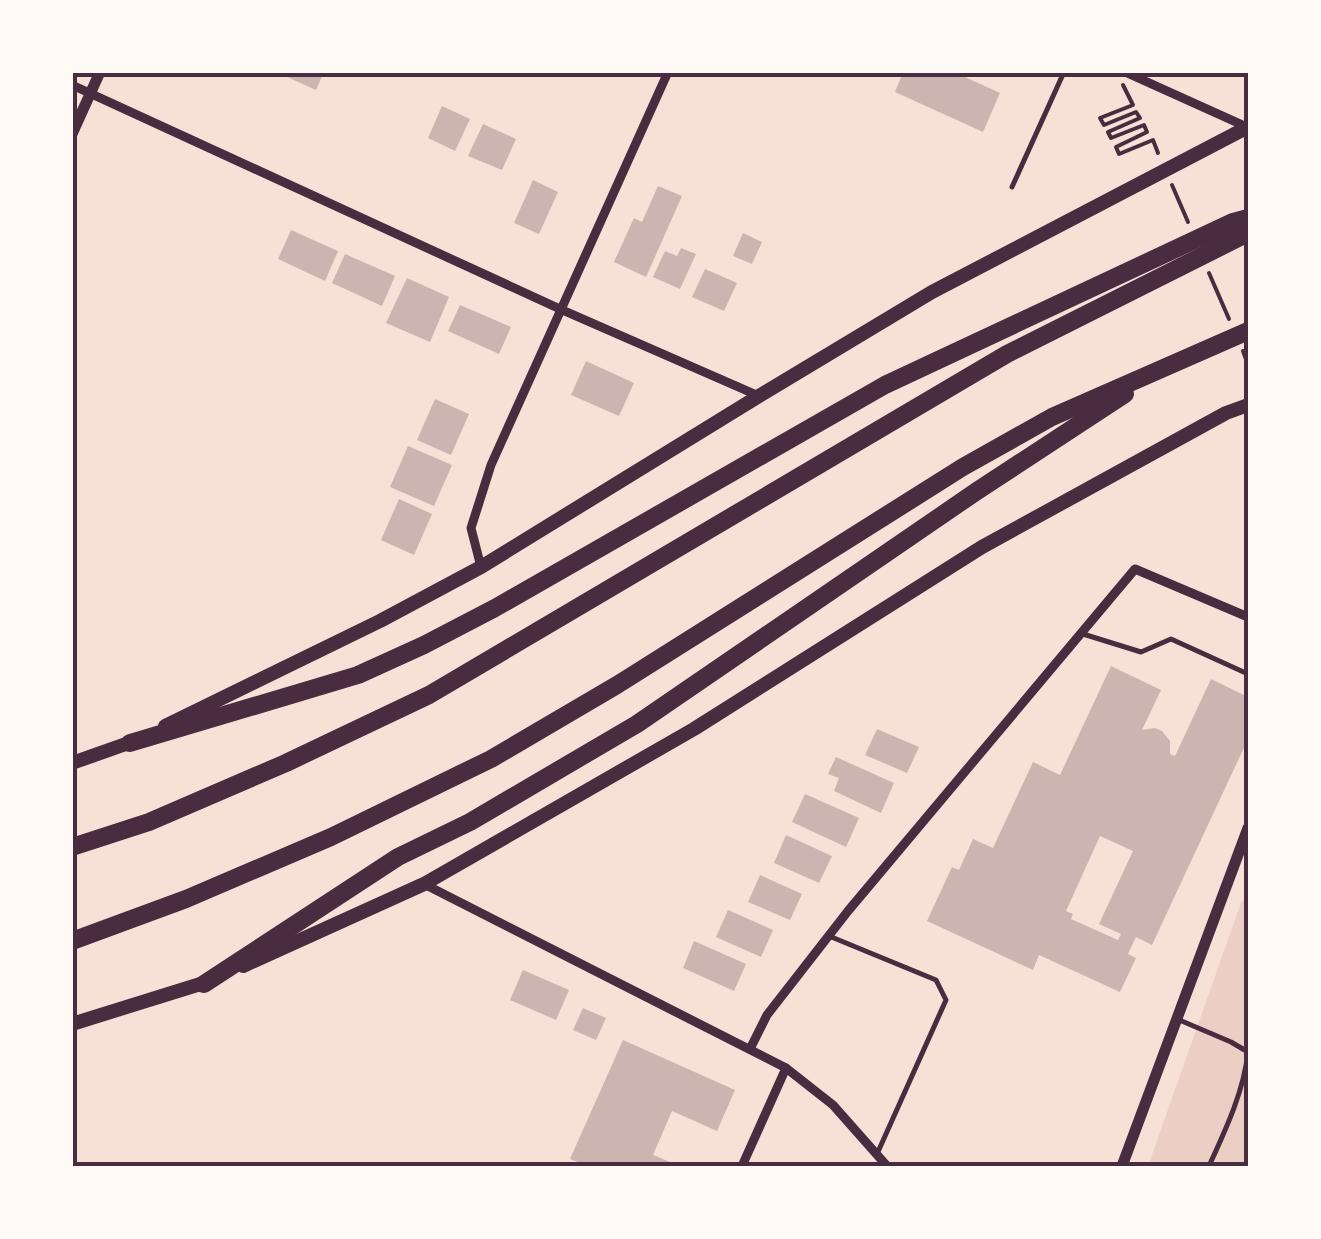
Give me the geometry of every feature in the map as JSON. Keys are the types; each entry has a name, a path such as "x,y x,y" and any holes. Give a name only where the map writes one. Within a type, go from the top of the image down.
{"highway":[{"path":"130,743 358,675 424,645 884,385 1248,218"},
{"path":"72,846 148,822 428,696 1007,354 1248,233"},
{"path":"72,941 186,900 330,837 491,759 617,685 964,467 1052,418 1248,331"},
{"path":"204,984 398,857 486,813 637,724 977,490 1169,366"}],"main road":[{"path":"72,763 130,743 380,621 481,567 932,292 1248,127"},
{"path":"72,1024 204,984 424,884 694,729 982,548 1248,405"}],"street":[{"path":"72,134 100,72"},
{"path":"481,567 471,528 491,465 668,72"},
{"path":"1125,72 1248,127"},
{"path":"72,85 759,396"},
{"path":"750,1049 766,1015 828,936 1135,569 1248,617"},
{"path":"1122,1166 1248,828"},
{"path":"424,884 786,1068 833,1105 887,1166"},
{"path":"742,1166 786,1068"}],"lane":[{"path":"1012,187 1064,72"},
{"path":"1080,632 1141,652 1171,639 1248,674"},
{"path":"828,936 936,980 946,1000 877,1155"},
{"path":"1176,1019 1248,1052 1246,1071 1209,1166"}],"path":[{"path":"1117,72 1132,105 1100,118 1104,125 1136,112 1140,118 1108,132 1111,138 1144,125 1147,132 1116,146 1119,154 1152,140"}],"shaded area":[{"path":"1242,900 1248,903 1248,1166 1148,1166"}],"building":[{"path":"276,72 324,72 316,90"},
{"path":"903,72 954,72 1000,93 983,132 895,92"},
{"path":"442,106 470,119 455,151 428,138"},
{"path":"483,124 516,139 502,170 468,156"},
{"path":"533,180 558,192 539,234 514,223"},
{"path":"658,186 682,196 646,277 614,262 634,218 642,222"},
{"path":"291,230 338,251 325,281 278,259"},
{"path":"743,233 762,242 752,264 733,256"},
{"path":"681,248 696,254 680,289 653,277 665,251 677,256"},
{"path":"345,254 395,276 382,306 332,283"},
{"path":"705,269 737,283 724,311 692,297"},
{"path":"407,278 449,297 430,342 386,323"},
{"path":"460,305 511,327 499,354 448,331"},
{"path":"586,361 634,383 619,416 571,395"},
{"path":"435,399 469,414 451,455 417,440"},
{"path":"408,446 452,465 434,506 390,487"},
{"path":"399,499 432,514 414,555 381,540"},
{"path":"1111,666 1161,690 1142,730 1162,731 1170,741 1170,754 1175,756 1211,679 1248,697 1248,739 1152,945 1136,937 1128,954 1136,958 1120,992 1039,955 1033,970 927,921 952,867 959,870 973,839 993,848 1033,762 1060,775","holes":["1100,836 1133,851 1099,924 1121,934 1118,940 1071,919 1073,914 1066,911"]},
{"path":"877,729 919,747 907,773 865,755"},
{"path":"836,757 894,783 881,813 834,791 839,778 828,774"},
{"path":"805,794 859,818 846,847 792,822"},
{"path":"786,835 832,856 819,883 774,863"},
{"path":"760,875 802,894 790,920 748,902"},
{"path":"728,910 773,930 761,957 716,937"},
{"path":"694,941 746,964 734,991 683,968"},
{"path":"523,970 569,990 556,1020 510,1000"},
{"path":"583,1008 606,1018 596,1040 573,1030"},
{"path":"623,1040 735,1090 717,1131 672,1111 653,1155 680,1166 588,1166 570,1159"}]}
